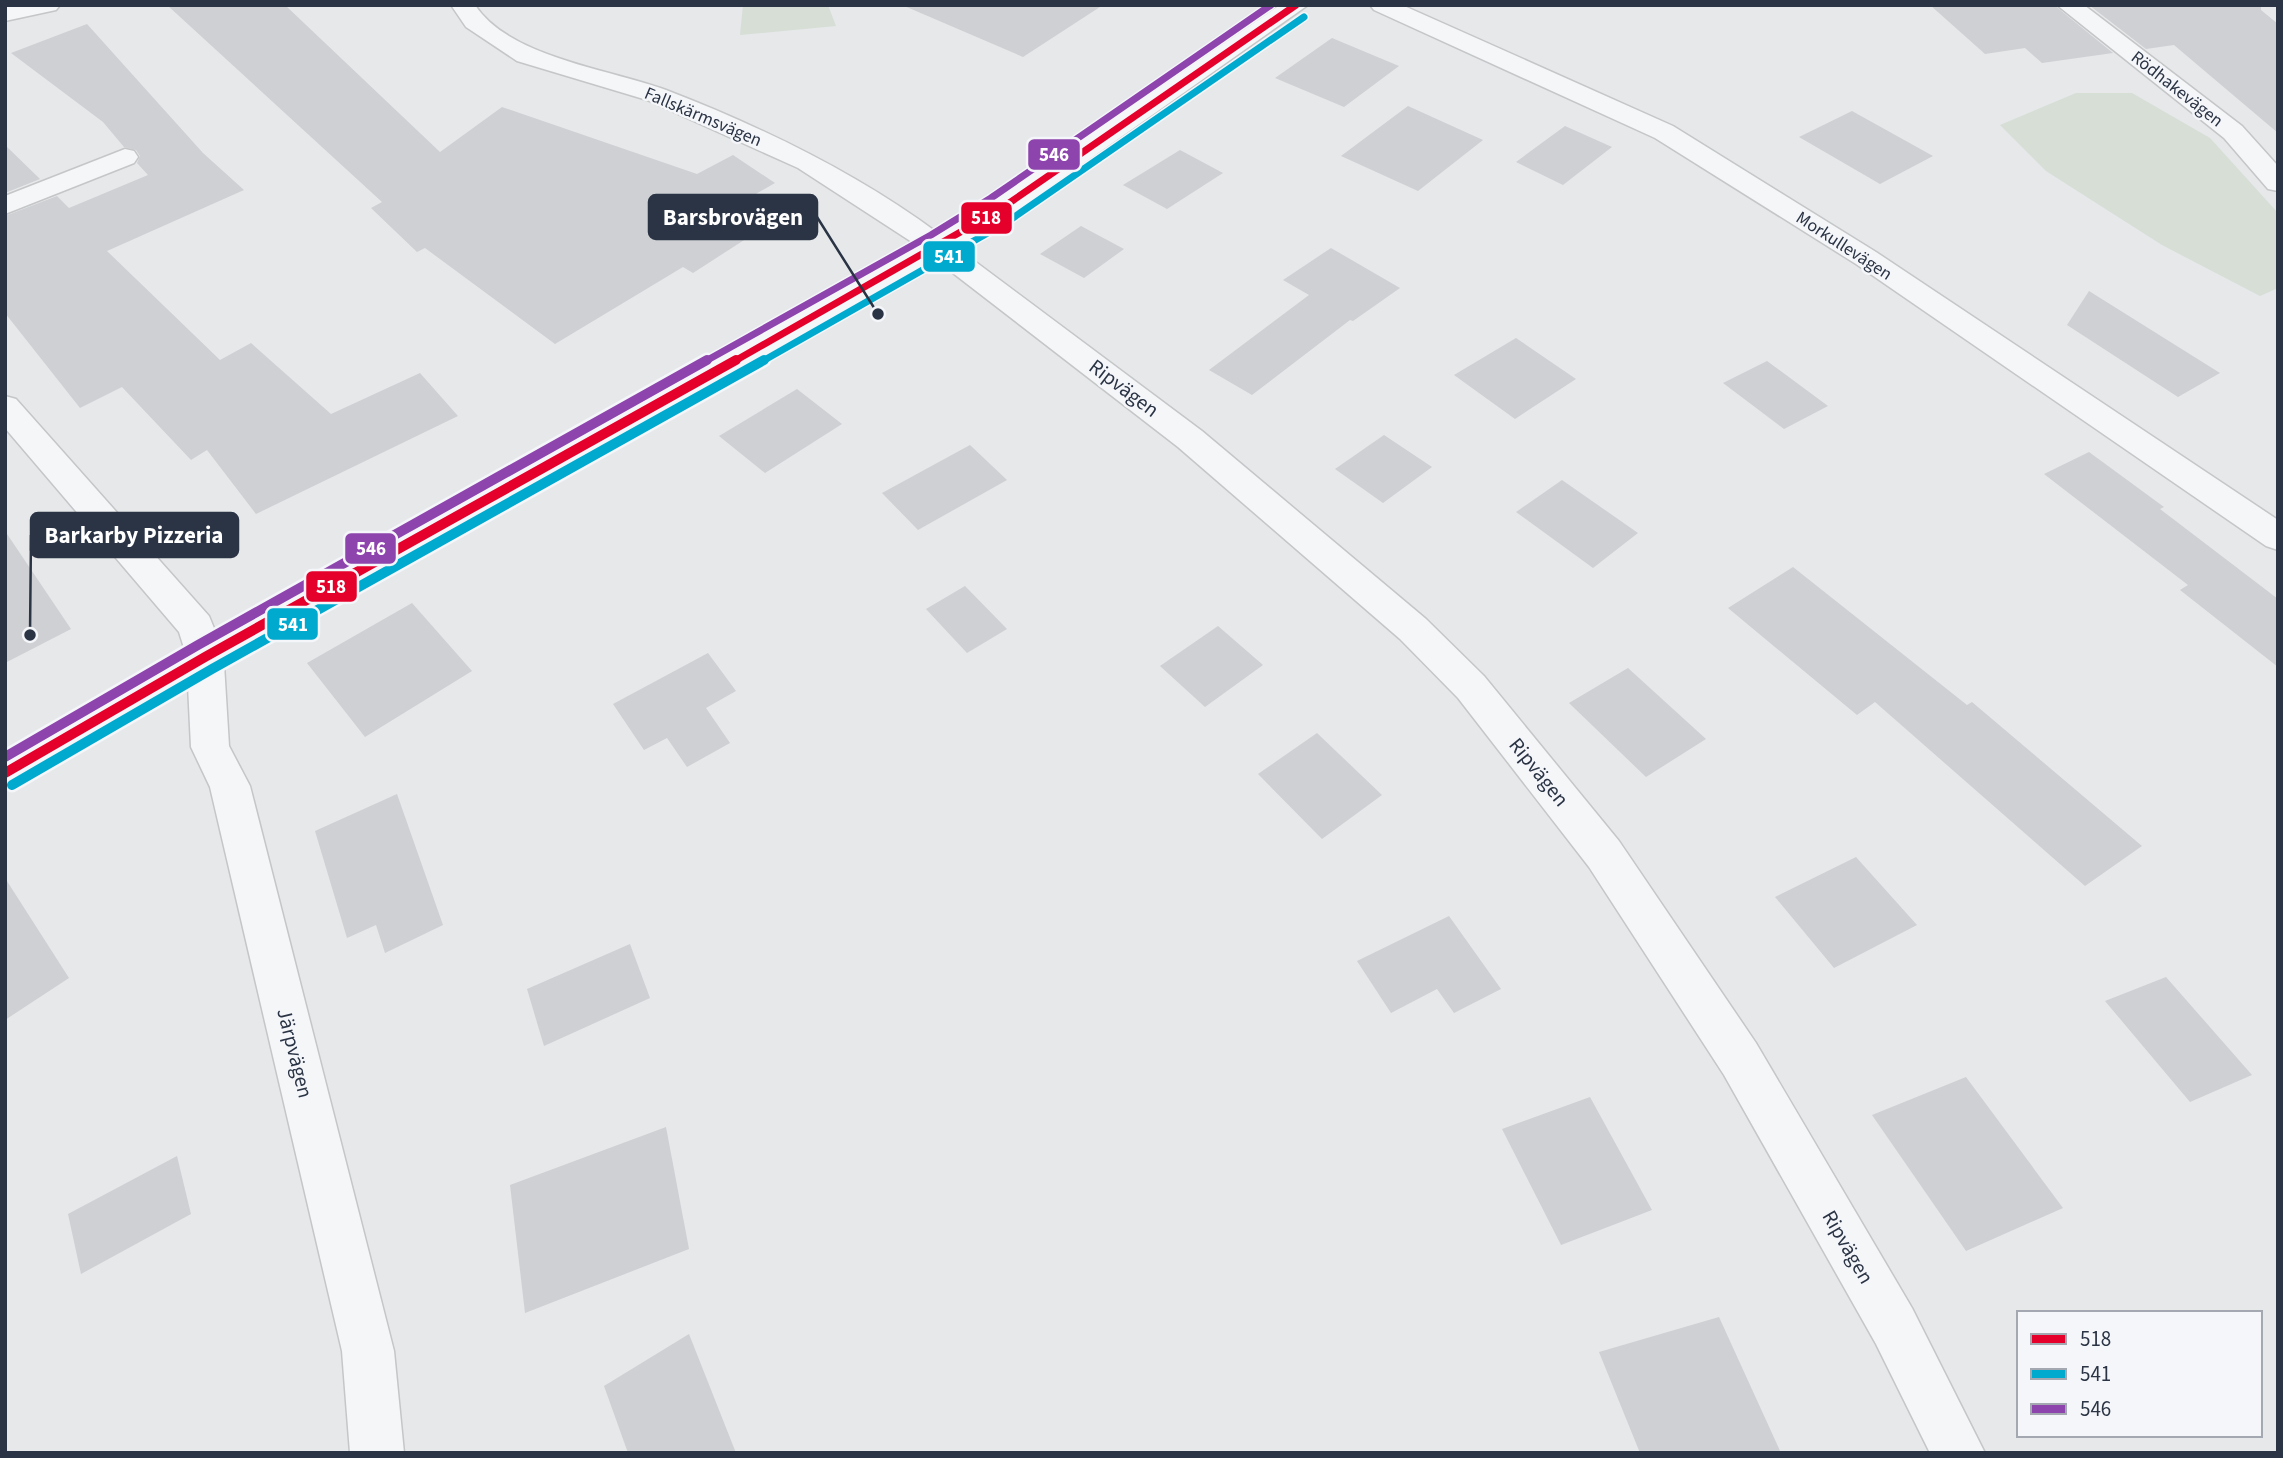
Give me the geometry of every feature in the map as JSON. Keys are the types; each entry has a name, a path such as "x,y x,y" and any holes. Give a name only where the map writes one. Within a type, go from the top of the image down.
{"street":[{"path":"5,14 48,5"},
{"name":"Fallskärmsvägen","path":"463,5 474,22 526,56 656,95 808,162 939,247"},
{"path":"5,774 205,657 939,247 999,210 1296,5"},
{"name":"Morkullevägen","path":"1382,5 1664,132 1866,258 2278,537"},
{"name":"Rödhakevägen","path":"2069,5 2233,132 2278,183"},
{"path":"5,206 125,157"},
{"name":"Ripvägen","path":"939,247 1190,439 1413,629 1471,687 1604,853 1740,1059 1894,1326 1958,1453"},
{"name":"Järpvägen","path":"5,407 196,626 205,657 210,747 230,786 368,1350 377,1453"}],"shaded area":[{"path":"743,5 828,5 836,26 740,35"},
{"path":"2076,93 2132,93 2210,138 2278,213 2278,288 2260,296 2162,245 2046,171 2000,125"}],"building":[{"path":"167,5 285,5 440,152 502,107 697,174 733,155 775,183 723,213 755,233 693,273 683,267 555,344 425,248 417,252 371,208 382,202"},
{"path":"902,5 1103,5 1023,57"},
{"path":"1930,5 2054,5 2113,53 2042,63 2025,48 1985,54"},
{"path":"2089,5 2261,5 2261,10 2278,24 2278,133 2174,45 2146,49"},
{"path":"87,24 203,153 244,190 107,251 220,360 251,343 331,414 420,373 458,416 256,514 207,450 191,460 122,387 80,408 5,313 5,216 57,196 69,208 148,175 137,163 140,156 136,150 124,147 103,122 11,53"},
{"path":"1332,38 1399,66 1344,107 1275,78"},
{"path":"1408,106 1483,140 1418,191 1341,156"},
{"path":"1852,111 1933,156 1880,184 1799,137"},
{"path":"1565,126 1612,147 1563,185 1516,162"},
{"path":"5,145 40,179 5,193"},
{"path":"1180,150 1223,173 1167,209 1123,185"},
{"path":"1081,226 1124,249 1084,278 1040,254"},
{"path":"1331,248 1400,288 1353,321 1350,320 1252,395 1209,370 1309,295 1283,280"},
{"path":"2089,291 2220,373 2178,397 2067,325"},
{"path":"1516,338 1576,379 1515,419 1454,375"},
{"path":"1767,361 1828,406 1784,429 1723,383"},
{"path":"797,389 842,424 765,473 719,436"},
{"path":"1384,435 1432,467 1383,503 1335,469"},
{"path":"970,445 1007,480 918,530 882,493"},
{"path":"2089,452 2164,507 2160,509 2278,599 2278,667 2180,590 2188,585 2044,474"},
{"path":"1562,480 1638,533 1593,568 1516,512"},
{"path":"5,531 71,629 5,663"},
{"path":"1793,567 1967,705 1972,702 2142,846 2085,886 1875,702 1857,715 1728,608"},
{"path":"965,586 1007,629 967,653 926,609"},
{"path":"412,603 472,671 365,737 307,663"},
{"path":"1218,626 1263,665 1205,707 1160,666"},
{"path":"708,653 736,691 706,708 730,743 687,767 667,738 644,750 613,704"},
{"path":"1628,668 1706,739 1646,777 1569,703"},
{"path":"1317,733 1382,795 1322,839 1258,774"},
{"path":"397,794 443,925 385,953 376,925 347,938 315,831"},
{"path":"1856,857 1917,925 1834,968 1775,897"},
{"path":"5,878 69,978 5,1020"},
{"path":"1449,916 1501,989 1454,1013 1437,989 1391,1013 1357,961"},
{"path":"630,944 650,998 544,1046 527,989"},
{"path":"2166,977 2252,1075 2190,1102 2105,1001"},
{"path":"1966,1077 2063,1208 1966,1251 1872,1115"},
{"path":"1590,1097 1652,1210 1561,1245 1502,1129"},
{"path":"666,1127 689,1249 525,1313 510,1185"},
{"path":"177,1156 191,1214 81,1274 68,1214"},
{"path":"1719,1317 1781,1453 1640,1453 1599,1352"},
{"path":"689,1334 736,1453 628,1453 604,1386"}],"transit line":[{"name":"546","path":"5,757 198,645 931,235 991,198 1271,5"},
{"name":"518","path":"5,773 205,657 938,247 999,210 1296,5"},
{"name":"541","path":"12,785 212,669 945,259 1007,222 1304,17"}],"place":[{"name":"Barsbrovägen","path":"878,314"},
{"name":"Barkarby Pizzeria","path":"30,635"}]}
